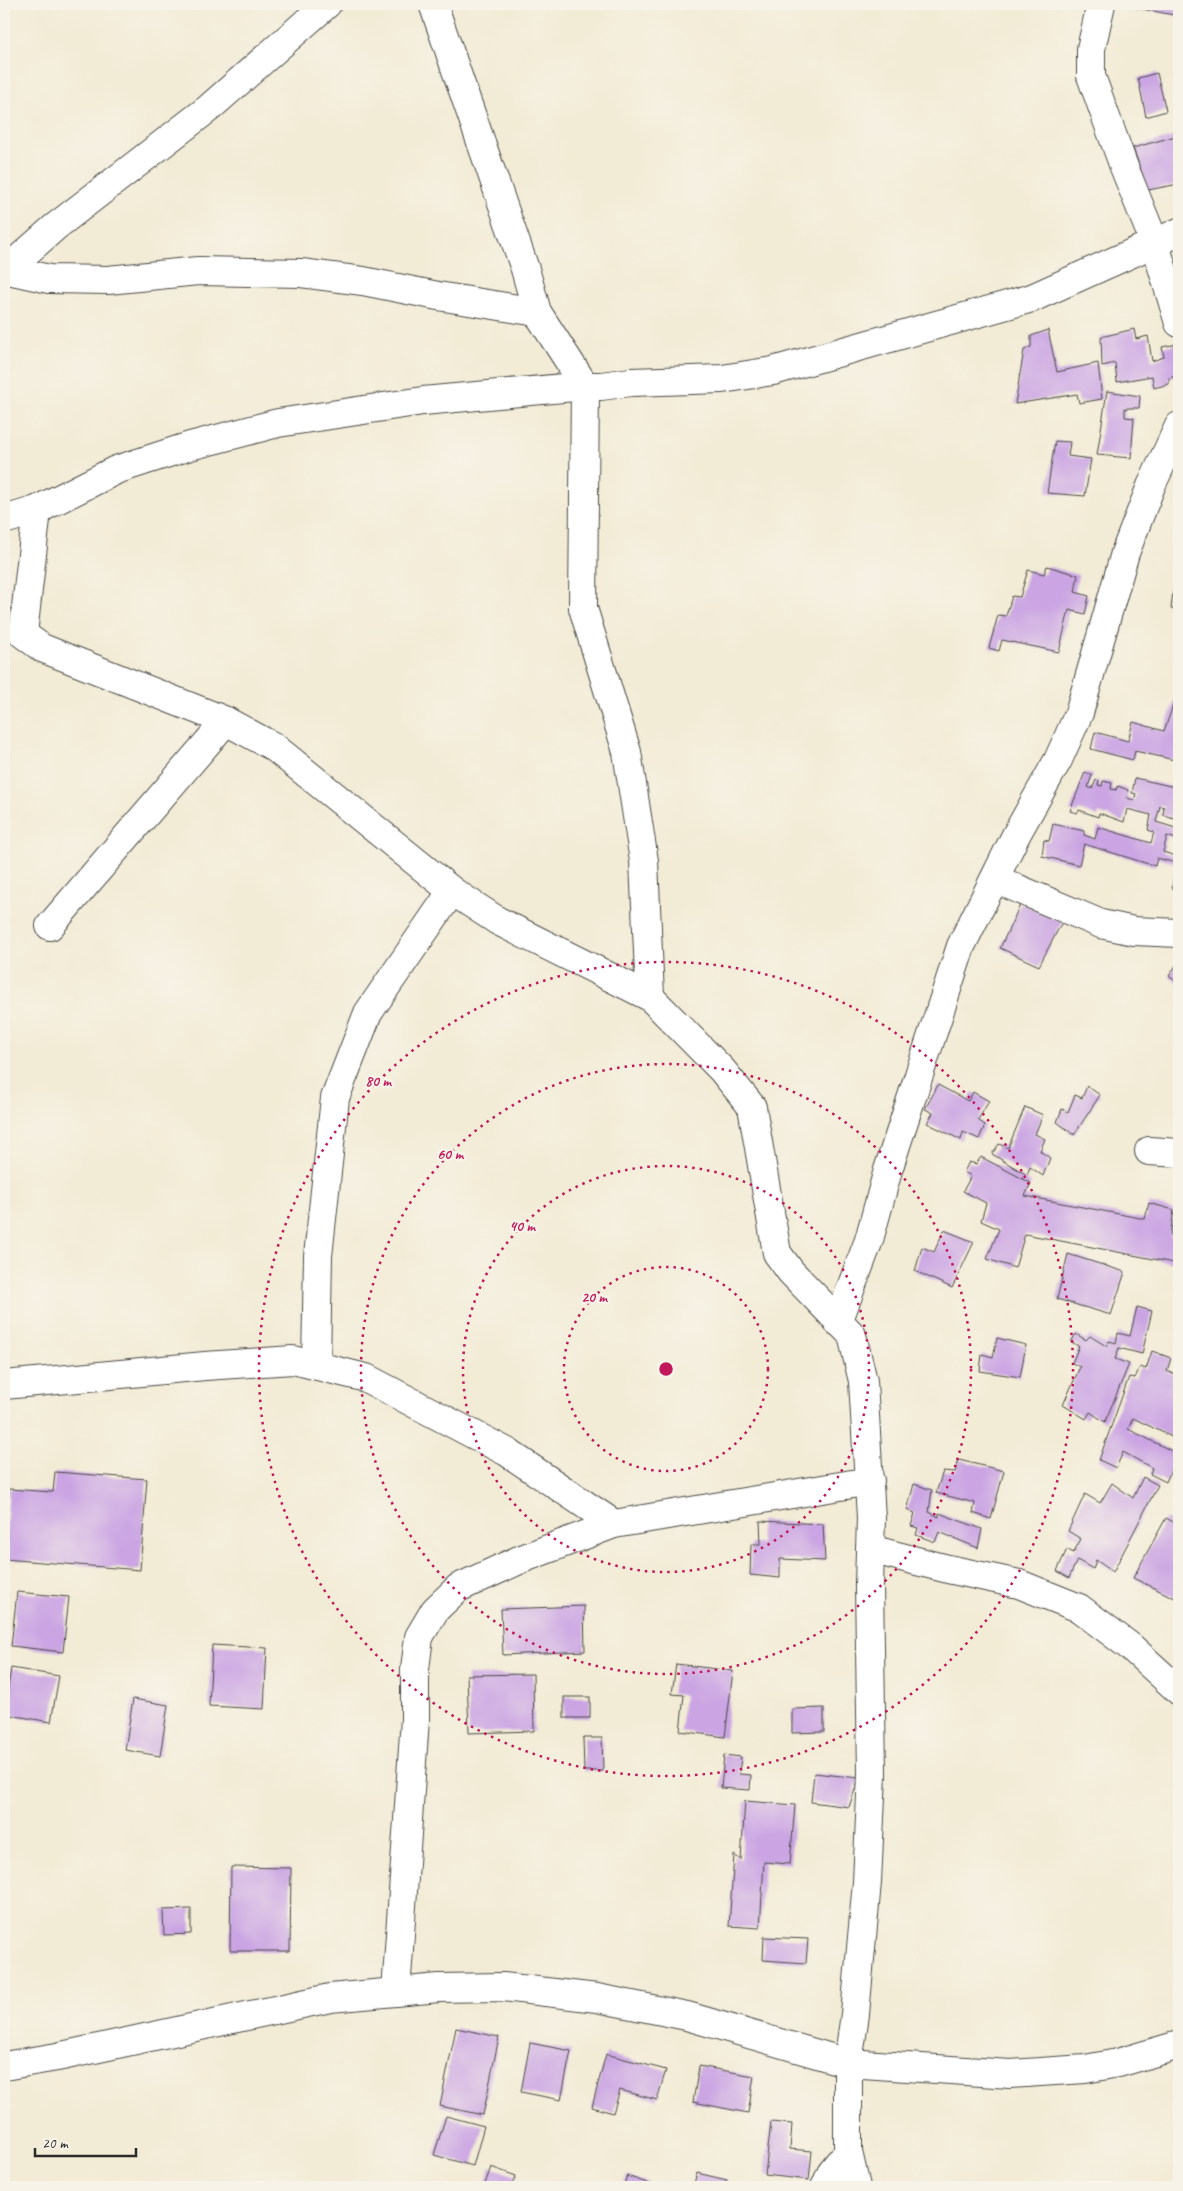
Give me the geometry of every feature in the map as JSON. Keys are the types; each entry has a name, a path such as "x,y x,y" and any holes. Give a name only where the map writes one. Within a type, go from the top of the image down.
{"street":[{"path":"5,270 56,227 209,108 327,4"},
{"path":"433,4 526,269 537,312 585,386 583,608 629,762 644,861 650,997"},
{"path":"1101,4 1090,49 1091,76 1124,167 1155,244 1179,323"},
{"path":"4,520 37,510 116,470 190,446 278,423 423,401 631,382 722,379 773,371 1032,298 1179,232"},
{"path":"5,270 49,279 108,280 198,271 302,273 363,281 438,296 537,312"},
{"path":"838,1322 868,1240 888,1170 961,946 1058,760 1079,712 1125,553 1151,486 1179,426"},
{"path":"37,510 24,634 42,648 226,722 274,747 452,891 498,921 650,997 722,1070 752,1107 777,1253 838,1322 852,1335 863,1381 865,1443 870,1481 872,1774 866,1891 855,2014 848,2063 848,2152 856,2187"},
{"path":"50,926 226,722"},
{"path":"995,878 1101,924 1134,931 1179,933"},
{"path":"316,1365 318,1256 335,1098 368,1013 452,891"},
{"path":"1149,1151 1179,1153"},
{"path":"4,1385 258,1362 293,1360 316,1365 366,1378 507,1452 614,1524"},
{"path":"396,1992 415,1719 415,1669 419,1637 435,1610 458,1588 519,1560 614,1524 870,1481"},
{"path":"870,1549 948,1569 1019,1584 1079,1608 1132,1648 1179,1691"},
{"path":"4,2066 330,1998 439,1988 503,1987 597,1998 687,2016 848,2063 1010,2074 1118,2063 1179,2045"},
{"path":"825,2187 832,2171 848,2152"}],"building":[{"path":"1127,4 1179,4 1179,16 1127,6"},
{"path":"1157,73 1166,111 1146,117 1138,78"},
{"path":"1179,135 1179,184 1148,190 1133,148"},
{"path":"1134,329 1136,339 1148,336 1152,361 1164,357 1162,347 1177,344 1179,375 1169,378 1169,384 1154,388 1152,376 1117,382 1115,363 1102,366 1101,337"},
{"path":"1048,330 1057,372 1098,363 1102,399 1079,403 1077,394 1015,404 1024,350 1031,347 1031,336"},
{"path":"1107,391 1140,396 1139,408 1125,408 1125,417 1134,418 1131,458 1097,455"},
{"path":"1055,441 1070,442 1068,456 1091,459 1085,496 1047,493"},
{"path":"1047,566 1078,575 1075,592 1089,596 1085,614 1069,610 1059,652 1002,640 999,651 989,648 998,615 1006,616 1012,596 1020,597 1028,570 1044,574"},
{"path":"1173,591 1179,591 1179,610 1171,609"},
{"path":"1177,694 1179,694 1179,761 1135,751 1133,760 1091,749 1095,732 1128,741 1133,722 1164,731"},
{"path":"1085,772 1092,775 1088,787 1092,789 1096,780 1099,781 1098,785 1102,786 1103,781 1112,783 1111,789 1116,790 1118,786 1128,790 1127,798 1134,800 1136,794 1132,793 1135,778 1179,788 1174,818 1163,815 1164,807 1160,806 1156,822 1179,829 1179,840 1167,836 1163,852 1179,857 1179,890 1172,888 1176,863 1157,858 1155,866 1084,844 1079,865 1042,856 1044,840 1049,841 1053,824 1084,831 1084,835 1095,839 1098,827 1151,843 1154,832 1148,830 1151,815 1127,809 1124,822 1099,813 1098,817 1079,810 1077,813 1070,811"},
{"path":"1021,903 1062,922 1039,966 1000,948"},
{"path":"1179,961 1179,984 1169,976"},
{"path":"938,1085 968,1101 973,1092 989,1101 978,1120 985,1125 979,1139 963,1132 961,1140 927,1123 933,1113 925,1109"},
{"path":"1087,1086 1100,1095 1074,1135 1057,1122 1062,1109 1068,1112 1075,1095 1082,1098"},
{"path":"1025,1107 1043,1115 1035,1134 1045,1139 1040,1151 1050,1158 1043,1176 1030,1167 1027,1175 992,1154 999,1144 1008,1148"},
{"path":"981,1157 1031,1183 1025,1196 1145,1219 1149,1203 1174,1210 1170,1235 1179,1237 1179,1264 1025,1234 1015,1268 987,1259 999,1229 981,1221 986,1203 963,1191 971,1176 964,1172 969,1162 976,1164"},
{"path":"944,1230 974,1242 952,1288 915,1271 922,1247 934,1252"},
{"path":"1068,1254 1125,1272 1111,1315 1057,1299"},
{"path":"1137,1307 1152,1311 1142,1354 1119,1348 1115,1359 1129,1364 1105,1422 1090,1412 1086,1419 1063,1405 1080,1367 1072,1363 1079,1346 1071,1342 1076,1334 1086,1340 1090,1336 1106,1346 1109,1341 1116,1343 1118,1333 1130,1336"},
{"path":"997,1338 1026,1345 1020,1377 980,1371 982,1354 993,1357"},
{"path":"1152,1351 1171,1358 1167,1371 1177,1376 1179,1373 1179,1429 1176,1439 1133,1418 1128,1429 1178,1454 1166,1482 1150,1474 1152,1468 1123,1452 1116,1468 1099,1460 1129,1377 1135,1378 1140,1367 1146,1369"},
{"path":"959,1460 1004,1471 991,1519 973,1513 975,1503 936,1493 943,1471 955,1472"},
{"path":"55,1472 147,1479 140,1570 4,1559 9,1489 53,1492"},
{"path":"1143,1477 1158,1485 1113,1572 1096,1560 1093,1569 1077,1560 1069,1578 1057,1571 1067,1549 1073,1553 1081,1539 1068,1531 1085,1494 1100,1503 1112,1483 1133,1498"},
{"path":"914,1484 932,1490 929,1512 939,1517 939,1513 982,1529 978,1548 939,1532 935,1542 916,1535 918,1528 911,1526 915,1513 907,1510"},
{"path":"1166,1518 1179,1525 1179,1600 1133,1578"},
{"path":"760,1521 823,1524 825,1561 780,1559 780,1578 750,1575 751,1544 761,1544"},
{"path":"17,1592 69,1597 63,1652 11,1646"},
{"path":"584,1606 585,1651 503,1655 501,1609"},
{"path":"212,1645 267,1648 264,1709 209,1706"},
{"path":"676,1664 733,1671 725,1737 680,1731 684,1695 672,1694"},
{"path":"11,1668 59,1676 51,1722 4,1714"},
{"path":"533,1674 534,1731 469,1733 467,1675"},
{"path":"564,1697 590,1697 590,1718 564,1718"},
{"path":"133,1699 168,1705 160,1756 125,1750"},
{"path":"824,1708 824,1732 792,1733 792,1709"},
{"path":"583,1738 602,1738 603,1771 584,1771"},
{"path":"724,1755 741,1757 739,1774 751,1775 750,1790 721,1788"},
{"path":"814,1773 859,1778 849,1807 811,1802"},
{"path":"745,1801 795,1805 790,1864 764,1862 760,1928 729,1926 734,1855 741,1860"},
{"path":"231,1867 291,1868 290,1951 230,1951"},
{"path":"191,1909 191,1934 164,1935 163,1910"},
{"path":"764,1937 808,1939 806,1963 763,1960"},
{"path":"456,2028 499,2037 483,2115 440,2106"},
{"path":"530,2043 571,2051 561,2100 521,2092"},
{"path":"606,2054 666,2070 657,2100 620,2090 613,2113 592,2107"},
{"path":"699,2066 754,2076 748,2113 693,2102"},
{"path":"446,2116 484,2126 473,2166 434,2155"},
{"path":"771,2122 792,2124 790,2149 812,2151 809,2180 765,2175"},
{"path":"491,2167 516,2176 512,2187 484,2187"},
{"path":"697,2173 727,2180 725,2187 693,2187"},
{"path":"627,2176 659,2187 623,2187"}]}
